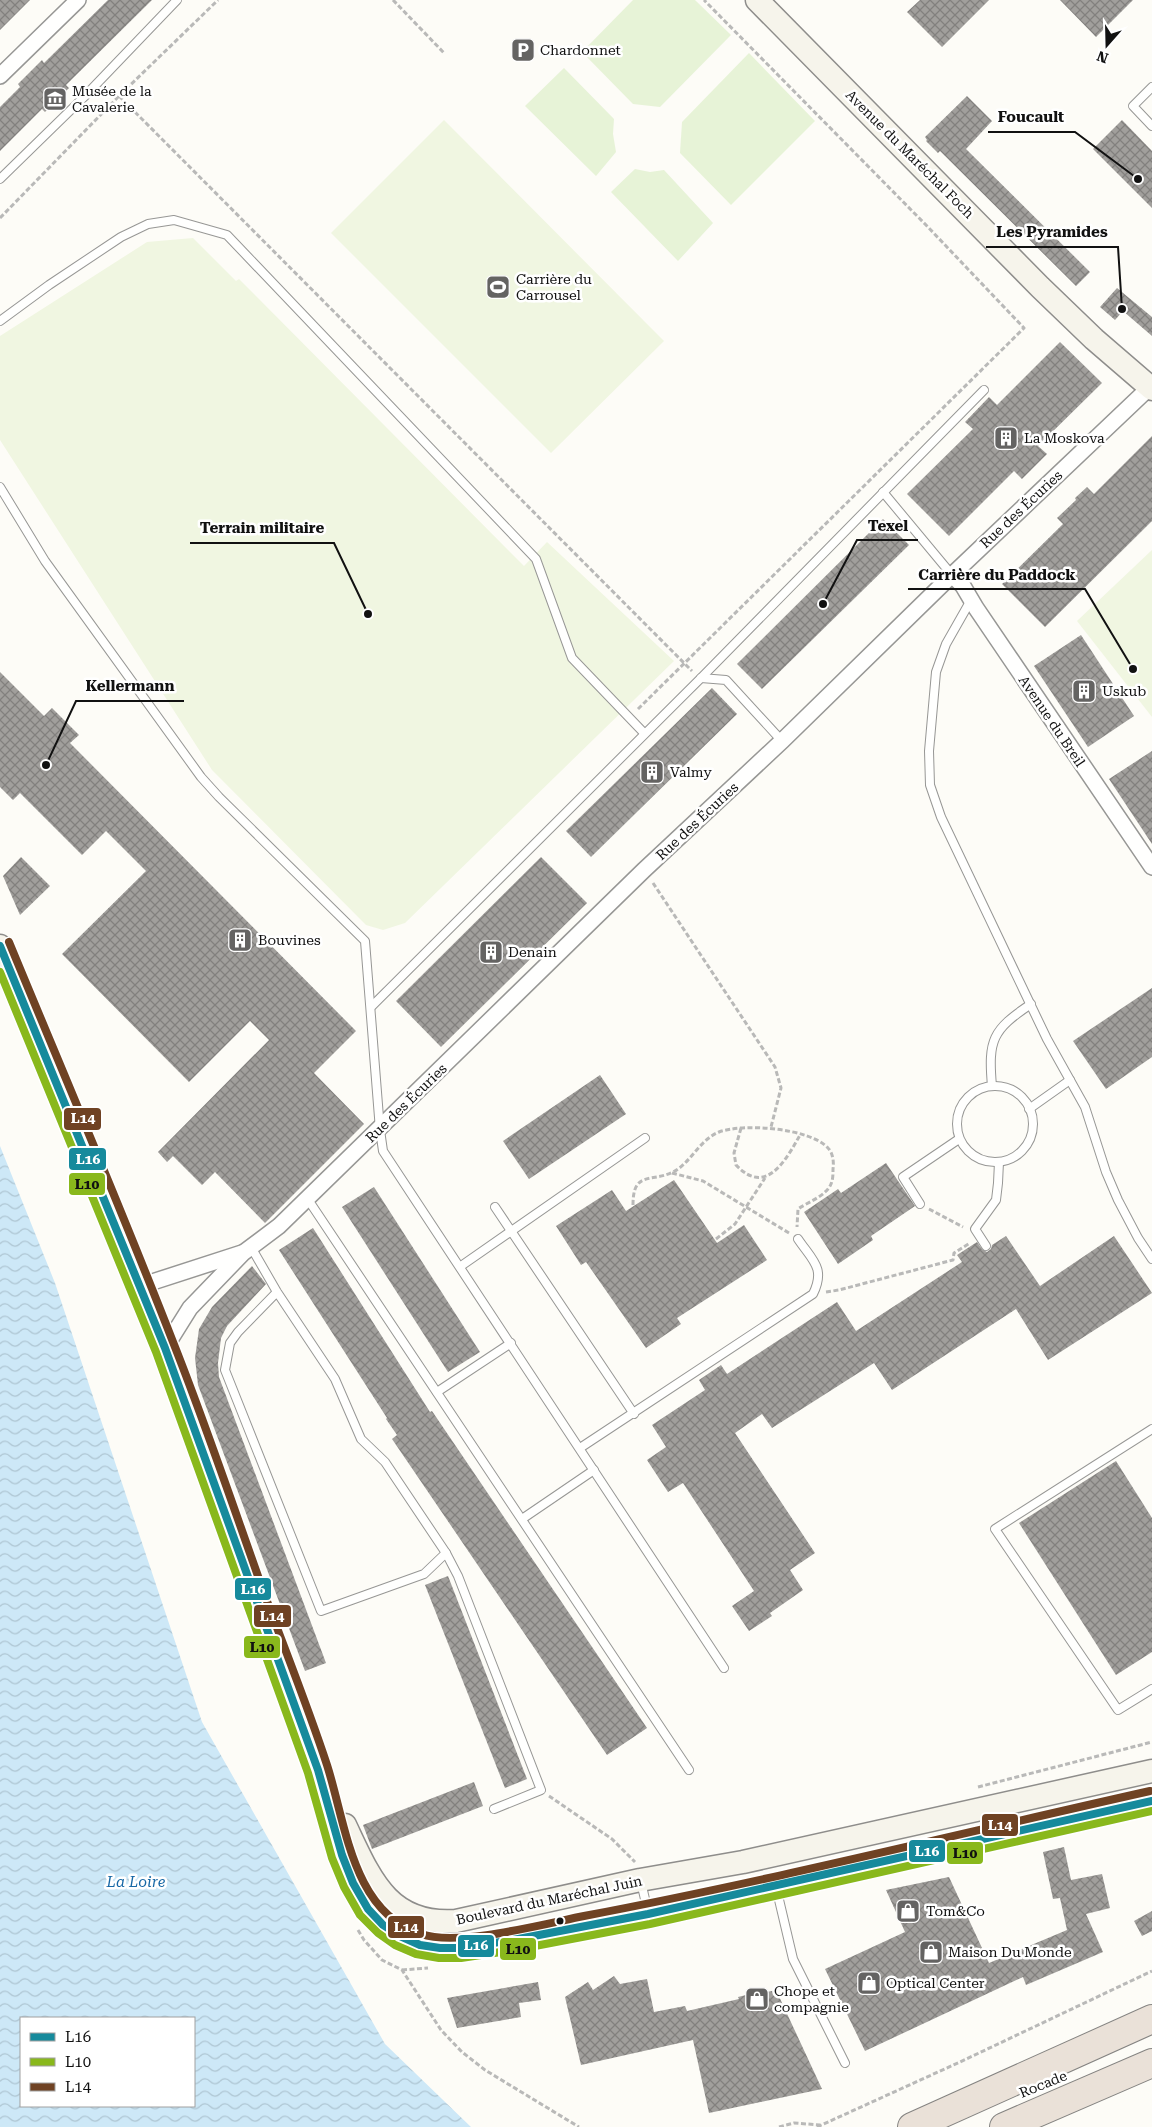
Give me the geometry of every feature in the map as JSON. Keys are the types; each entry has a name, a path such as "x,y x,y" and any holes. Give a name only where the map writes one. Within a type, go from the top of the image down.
{"highway":[{"path":"912,2127 1152,2019"},
{"name":"Rocade","path":"932,2127 1003,2101 1152,2038"},
{"path":"1004,2127 1152,2063"}],"main road":[{"name":"Avenue du Maréchal Foch","path":"757,0 1040,287 1094,339 1151,387"},
{"path":"0,946 165,1348 318,1770"},
{"name":"Boulevard du Maréchal Juin","path":"318,1770 369,1875 384,1897 397,1908 427,1921 456,1921 640,1873 743,1862 1152,1771"},
{"name":"Boulevard du Maréchal Juin","path":"318,1770 342,1854 353,1883 368,1909 383,1925 400,1936 420,1945 440,1948 460,1948 648,1914 1152,1801"}],"street":[{"path":"0,76 78,0"},
{"name":"Rue des Écuries","path":"165,1348 190,1308 247,1250 279,1226 380,1130 644,870 782,741 952,575 1151,387"},
{"name":"Avenue du Breil","path":"952,575 963,586 1152,867"},
{"name":"Rue des Écuries","path":"140,1286 247,1250"}],"lane":[{"path":"0,180 84,97 177,0"},
{"path":"1152,87 1133,106 1152,126"},
{"path":"0,321 49,285 121,237 148,224 174,220 227,235 536,558 572,658 644,733"},
{"path":"372,1006 701,678 984,390"},
{"path":"0,487 46,561 201,776 219,797 366,941 380,1130 384,1151 724,1668"},
{"path":"883,492 952,575"},
{"path":"971,600 946,644 936,672 929,751 930,785 941,817 1031,1004 1085,1107 1106,1172 1118,1200 1138,1238 1152,1259"},
{"path":"701,678 726,680 782,741"},
{"path":"992,1086 990,1064 992,1046 997,1032 1010,1018 1031,1004"},
{"path":"1029,1109 1070,1080"},
{"path":"992,1086 1004,1087 1016,1092 1025,1101 1029,1109 1033,1125 1030,1138 1024,1149 1014,1157 999,1162 989,1162 978,1158 968,1151 959,1139 956,1129 961,1105 969,1096 980,1089 992,1086"},
{"path":"461,1266 645,1138"},
{"path":"920,1204 904,1177 959,1139"},
{"path":"986,1246 975,1229 996,1200 999,1162"},
{"path":"307,1198 689,1770"},
{"path":"495,1206 634,1414"},
{"path":"580,1448 813,1294 819,1281 819,1270 798,1239"},
{"path":"247,1250 278,1292 335,1379 361,1439 385,1462 446,1553 458,1576 541,1790 494,1809"},
{"path":"278,1292 238,1332 230,1343 225,1370 321,1611 424,1574 446,1553"},
{"path":"437,1392 511,1343"},
{"path":"1152,1429 995,1529 1118,1710 1152,1688"},
{"path":"522,1520 594,1470"},
{"path":"640,1873 648,1914"},
{"path":"776,1885 793,1959 845,2063"}],"path":[{"path":"0,218 119,96 218,0"},
{"path":"393,0 444,54"},
{"path":"629,718 1024,328 926,225 704,0"},
{"path":"119,96 684,664 701,678"},
{"path":"644,870 775,1067 781,1088 771,1127"},
{"path":"632,1205 636,1185 642,1180 672,1173 680,1168 704,1141 718,1132 741,1128 771,1127 818,1141 829,1148 834,1160 832,1184 824,1192 798,1209 796,1217 798,1239"},
{"path":"741,1128 734,1153 736,1165 748,1176 766,1177"},
{"path":"716,1238 735,1224 766,1177 777,1170 789,1155 800,1135"},
{"path":"672,1173 703,1181 798,1239"},
{"path":"920,1204 967,1230 975,1229"},
{"path":"813,1294 839,1290 953,1260 954,1253 980,1237"},
{"path":"541,1790 612,1839 640,1873"},
{"path":"356,1926 364,1940 382,1960 402,1970 441,2030 462,2052 485,2070 579,2127"},
{"path":"779,2127 794,2123 818,2126 960,2062 1152,1971"}],"green space":[{"path":"633,0 695,0 731,35 660,107 633,104 582,52"},
{"path":"749,53 815,121 731,205 680,153 682,122"},
{"path":"564,68 614,119 613,134 616,152 596,176 525,106"},
{"name":"Carrière du Carrousel","path":"444,120 664,341 551,453 331,233"},
{"path":"635,169 650,172 664,170 713,223 678,261 611,192"},
{"path":"193,238 236,281 239,279 524,566 547,542 674,661 405,923 383,930 366,925 212,770 0,440 0,336 147,242"},
{"path":"1152,550 1152,717 1077,621"}],"water":[{"name":"La Loire","path":"0,1146 55,1283 202,1722 385,2044 471,2127 0,2127"}],"building":[{"path":"0,0 30,0 0,30"},
{"name":"Musée de la Cavalerie","path":"108,0 152,0 66,85 69,88 45,112 42,109 0,151 0,107 20,87 18,84 42,60 44,63"},
{"path":"920,0 989,0 942,47 907,12"},
{"path":"1060,0 1133,0 1096,37"},
{"path":"967,96 992,121 966,149 1090,272 1076,286 940,151 938,153 926,141 925,137"},
{"path":"1122,120 1152,151 1152,208 1093,149"},
{"path":"1117,288 1152,317 1152,336 1123,311 1115,320 1100,307"},
{"name":"La Moskova","path":"1060,342 1102,383 1038,446 1047,454 1022,479 1014,471 949,536 907,494 973,429 965,422 989,397 997,405"},
{"path":"1152,436 1152,521 1045,627 1002,584 1063,524 1057,518 1076,500 1075,498 1087,487 1094,494"},
{"path":"883,519 909,545 762,689 737,664"},
{"name":"Uskub","path":"1081,635 1134,716 1088,747 1034,666"},
{"path":"0,672 44,716 52,708 79,735 70,743 356,1031 314,1073 364,1124 265,1223 215,1172 202,1185 173,1156 167,1162 158,1152 269,1040 250,1021 189,1082 62,954 146,871 106,831 82,855 20,793 13,800 0,787"},
{"name":"Valmy","path":"712,688 737,714 591,857 566,831"},
{"path":"1152,751 1152,844 1109,779"},
{"path":"21,857 50,886 20,915 3,876"},
{"name":"Denain","path":"541,857 587,903 441,1047 396,1001"},
{"path":"1152,988 1152,1057 1106,1089 1073,1041"},
{"path":"600,1075 626,1114 529,1179 503,1141"},
{"path":"886,1163 915,1206 871,1236 873,1240 838,1264 804,1212 838,1189 841,1193"},
{"path":"674,1180 717,1243 744,1225 767,1260 677,1318 681,1324 646,1348 586,1262 581,1265 556,1226 612,1190 626,1211"},
{"path":"374,1187 480,1352 448,1372 342,1207"},
{"path":"313,1228 430,1412 432,1411 647,1728 607,1755 392,1439 397,1435 387,1418 279,1250"},
{"path":"1006,1236 1040,1286 1114,1236 1152,1293 1048,1360 1016,1309 892,1390 874,1363 772,1428 762,1414 735,1433 815,1553 790,1570 803,1590 770,1613 772,1616 749,1631 732,1606 754,1591 683,1483 668,1492 647,1460 666,1447 652,1425 705,1390 699,1380 721,1365 727,1374 837,1302 856,1331 962,1262 957,1255 977,1242 987,1252 991,1249 992,1245"},
{"path":"252,1266 266,1284 227,1326 221,1338 218,1363 219,1377 326,1663 305,1671 198,1385 195,1358 199,1329 212,1307"},
{"path":"1116,1461 1152,1518 1152,1652 1116,1675 1019,1523"},
{"path":"448,1576 527,1779 505,1788 425,1585"},
{"path":"474,1782 483,1806 372,1849 363,1825"},
{"path":"1064,1847 1071,1880 1102,1874 1110,1908 1086,1914 1103,1952 1026,1985 1023,1977 865,2051 825,1969 905,1932 886,1890 949,1877 989,1963 1067,1930 1060,1898 1053,1899 1043,1852"},
{"path":"1152,1911 1152,1931 1142,1936 1134,1921"},
{"path":"614,1976 620,1984 647,1979 654,2012 685,2006 687,2011 739,1999 738,1997 758,1992 759,1994 776,1990 822,2089 709,2113 693,2040 581,2065 565,1997 588,1982 593,1990"},
{"path":"538,1982 541,2000 519,2003 521,2017 457,2028 447,1998"}],"transit line":[{"name":"L14","path":"9,942 133,1242 197,1404 320,1743 355,1863 366,1886 380,1907 398,1923 421,1934 456,1938 525,1929 797,1872 1150,1791"},
{"name":"L16","path":"0,946 165,1348 318,1770 342,1855 353,1883 368,1909 383,1925 400,1936 420,1945 440,1948 460,1948 513,1940 648,1914 1152,1801"},
{"name":"L10","path":"0,972 156,1352 308,1773 332,1858 344,1887 360,1915 378,1933 395,1945 416,1954 439,1958 461,1958 514,1950 650,1924 1152,1811"}],"place":[{"name":"Chardonnet","path":"523,50"},
{"name":"Musée de la Cavalerie","path":"55,99"},
{"name":"Foucault","path":"1138,179"},
{"name":"Carrière du Carrousel","path":"498,287"},
{"name":"Les Pyramides","path":"1122,309"},
{"name":"La Moskova","path":"1006,438"},
{"name":"Texel","path":"823,604"},
{"name":"Terrain militaire","path":"368,614"},
{"name":"Carrière du Paddock","path":"1133,669"},
{"name":"Uskub","path":"1084,691"},
{"name":"Kellermann","path":"46,765"},
{"name":"Valmy","path":"652,772"},
{"name":"Bouvines","path":"240,940"},
{"name":"Denain","path":"491,952"},
{"name":"Tom&Co","path":"908,1911"},
{"name":"Maison Du Monde","path":"931,1952"},
{"name":"Optical Center","path":"869,1983"},
{"name":"Chope et compagnie","path":"757,1999"}]}
